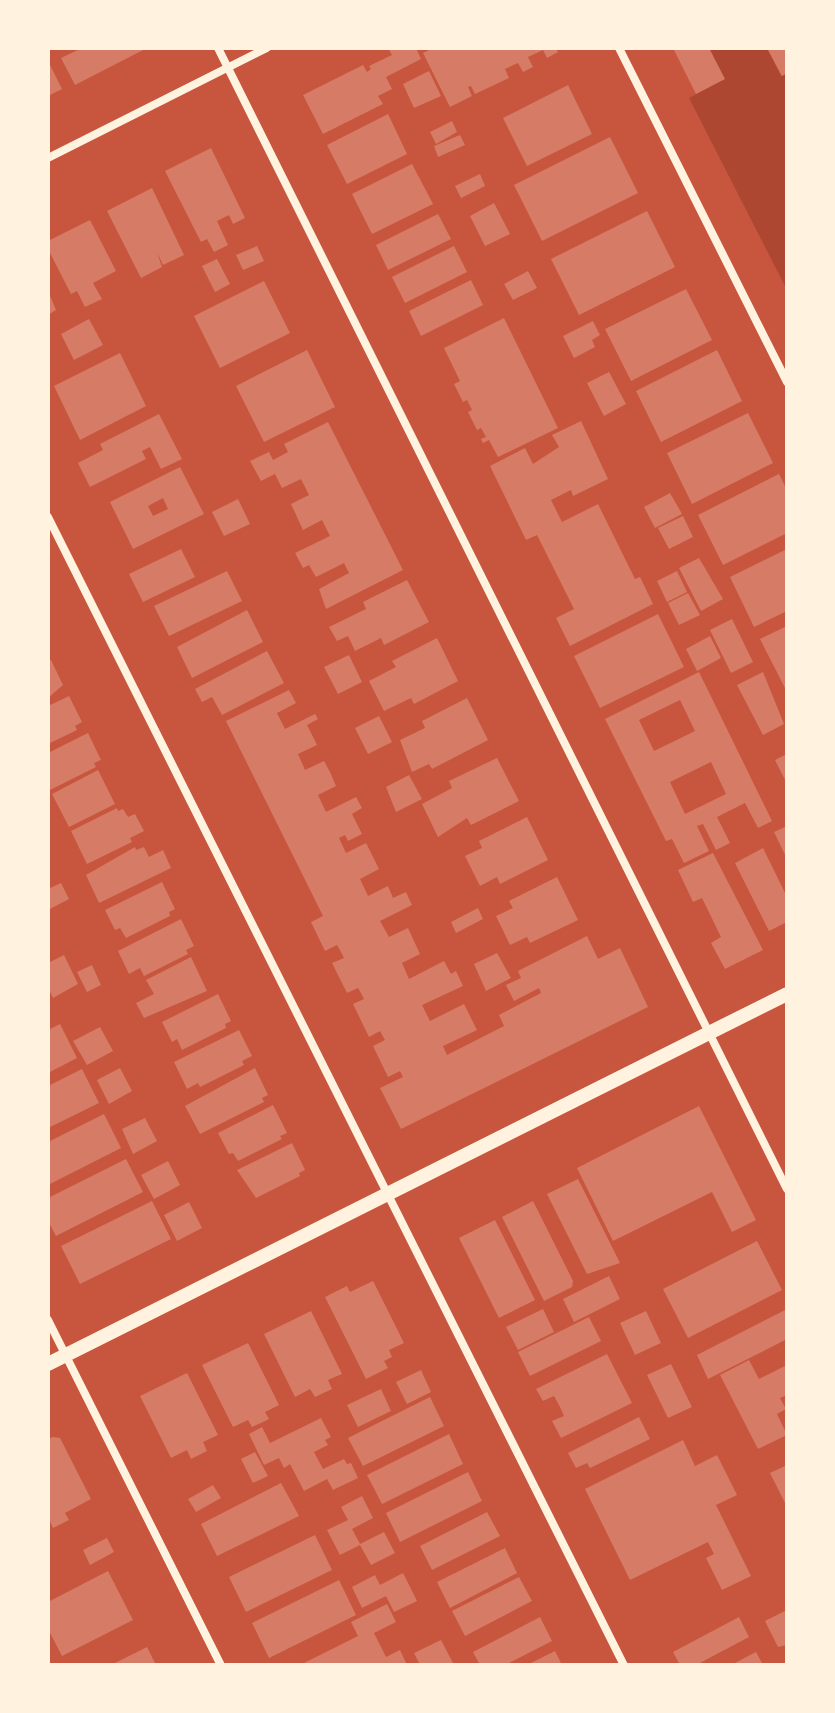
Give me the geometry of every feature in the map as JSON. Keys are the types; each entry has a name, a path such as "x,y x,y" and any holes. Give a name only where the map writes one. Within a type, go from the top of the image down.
{"street":[{"path":"218,48 787,1189"},
{"path":"48,158 267,48"},
{"path":"619,48 787,382"},
{"path":"48,517 624,1665"},
{"path":"48,1364 787,994"},
{"path":"48,1320 221,1665"}],"shaded area":[{"path":"709,48 767,48 781,76 787,73 787,290 689,98 724,79"}],"building":[{"path":"82,48 147,48 75,85 61,58"},
{"path":"388,48 416,48 421,59 386,77 392,89 378,96 383,104 323,134 303,95 363,65 367,72 371,69 369,66 392,55"},
{"path":"433,48 555,48 558,52 547,58 543,50 528,57 533,67 523,72 518,63 505,69 509,78 475,94 471,86 468,87 472,96 450,107 423,53"},
{"path":"673,48 709,48 725,79 696,94"},
{"path":"767,48 787,48 787,73 782,76"},
{"path":"48,61 62,89 48,96"},
{"path":"429,71 441,96 414,108 403,84"},
{"path":"568,85 592,134 527,166 503,118"},
{"path":"388,114 407,154 347,184 327,145"},
{"path":"452,121 457,132 436,144 430,132"},
{"path":"460,135 465,145 438,157 434,146"},
{"path":"610,137 638,193 542,241 514,185"},
{"path":"211,148 245,218 233,224 229,215 217,221 228,245 214,252 207,239 201,242 165,171"},
{"path":"412,164 433,204 372,234 352,194"},
{"path":"480,174 485,186 461,198 455,186"},
{"path":"152,188 184,255 163,265 157,252 162,267 141,278 107,211"},
{"path":"494,203 510,234 485,246 470,216"},
{"path":"647,211 675,267 579,315 551,259"},
{"path":"438,214 451,239 388,270 376,245"},
{"path":"90,220 116,271 93,283 102,299 85,307 77,291 71,294 48,249 48,241"},
{"path":"257,246 264,261 243,270 236,255"},
{"path":"454,246 467,272 405,303 392,277"},
{"path":"217,259 230,284 215,292 202,266"},
{"path":"528,271 537,288 513,300 504,284"},
{"path":"471,280 483,305 421,336 409,311"},
{"path":"264,281 290,333 220,368 194,316"},
{"path":"686,289 712,340 631,381 605,329"},
{"path":"48,291 56,310 48,315"},
{"path":"504,318 558,428 498,457 489,440 483,443 481,439 486,437 481,428 477,430 468,412 472,410 467,400 463,402 454,384 460,381 444,348"},
{"path":"89,319 103,345 74,360 61,334"},
{"path":"593,321 600,335 592,340 595,347 574,358 563,336"},
{"path":"307,350 335,407 264,442 236,386"},
{"path":"717,350 742,401 661,442 636,391"},
{"path":"120,353 146,406 80,440 54,386"},
{"path":"609,372 626,404 604,416 587,383"},
{"path":"748,413 773,463 692,504 667,453"},
{"path":"159,414 182,459 161,469 150,447 142,451 146,459 90,487 78,463 103,450 100,444"},
{"path":"581,421 608,479 573,496 571,490 551,500 562,522 598,504 635,579 640,577 653,604 570,646 556,618 574,609 537,535 526,540 490,466 525,448 533,464 559,447 552,435"},
{"path":"328,422 403,570 326,609 319,589 349,573 344,563 316,577 309,565 303,568 295,553 330,536 322,520 303,530 291,504 309,495 301,479 282,488 275,474 261,481 250,461 269,452 273,460 288,452 284,444"},
{"path":"180,467 204,514 133,549 110,502","holes":["163,498 168,509 153,516 148,506"]},
{"path":"779,474 787,490 787,533 723,565 698,515"},
{"path":"670,493 682,514 655,528 644,507"},
{"path":"238,499 250,524 224,536 212,512"},
{"path":"683,516 693,537 669,549 658,528"},
{"path":"181,549 195,577 143,602 129,574"},
{"path":"787,549 787,611 754,627 730,577"},
{"path":"699,558 723,599 701,611 679,568"},
{"path":"227,571 242,601 169,636 154,606"},
{"path":"677,571 687,592 667,602 657,581"},
{"path":"407,580 429,622 384,645 381,638 355,651 348,636 337,641 329,627 366,609 363,602"},
{"path":"688,593 700,615 679,625 668,603"},
{"path":"247,610 263,642 192,678 177,647"},
{"path":"658,614 684,667 600,708 574,656"},
{"path":"732,619 753,662 731,673 710,630"},
{"path":"787,626 787,692 760,639"},
{"path":"710,636 721,658 697,671 686,649"},
{"path":"437,638 458,681 414,704 411,698 384,711 369,681 396,667 392,661"},
{"path":"267,651 284,683 222,715 212,697 202,702 195,689"},
{"path":"349,655 362,682 338,694 324,667"},
{"path":"51,660 63,685 48,698 48,661"},
{"path":"699,672 772,821 758,828 745,803 717,817 730,843 716,850 703,824 697,826 709,851 684,863 672,839 666,841 605,719","holes":["680,700 695,731 654,751 639,720","711,762 726,794 685,814 670,782"]},
{"path":"763,672 784,724 763,735 737,685"},
{"path":"289,690 296,703 277,713 285,729 315,714 318,719 307,725 317,745 298,754 305,770 324,761 330,772 336,786 318,795 326,812 356,797 362,808 352,814 362,834 348,841 345,835 339,838 346,853 366,843 379,869 360,879 368,896 388,886 393,898 406,892 412,905 380,921 389,937 408,928 420,954 402,963 409,979 444,961 451,974 456,971 463,986 422,1005 430,1021 464,1004 477,1030 443,1046 447,1055 504,1026 499,1015 541,993 539,988 514,1001 506,985 521,978 518,971 587,936 598,959 620,948 648,1007 401,1129 380,1088 403,1077 400,1071 388,1077 373,1046 385,1040 380,1031 369,1037 353,1004 364,999 361,993 358,988 347,993 332,963 344,958 337,945 325,951 311,922 323,916 226,721"},
{"path":"69,696 82,722 75,726 77,730 48,744 48,706"},
{"path":"467,698 488,740 432,769 429,764 412,772 400,740 425,728 422,721"},
{"path":"379,716 392,742 368,754 355,728"},
{"path":"88,733 101,760 94,763 96,767 50,790 48,753"},
{"path":"787,754 787,784 775,760"},
{"path":"497,758 519,801 471,825 467,818 438,837 422,804 452,788 449,781"},
{"path":"98,770 115,804 69,827 52,794"},
{"path":"409,775 422,799 396,812 386,787"},
{"path":"117,808 118,811 123,809 128,817 135,814 144,831 130,838 132,842 87,864 71,831"},
{"path":"527,817 548,860 500,884 497,877 480,886 465,856 482,848 479,841"},
{"path":"787,826 787,859 774,832"},
{"path":"135,847 136,850 144,847 149,857 163,850 171,868 99,903 86,875"},
{"path":"763,848 787,897 787,922 769,931 735,863"},
{"path":"713,853 763,950 725,969 711,943 721,937 702,898 693,902 678,870"},
{"path":"557,877 578,920 530,943 527,937 510,945 496,916 513,908 509,901"},
{"path":"162,882 175,909 169,912 170,916 126,938 120,928 115,930 105,910"},
{"path":"61,883 69,899 48,910 48,889"},
{"path":"478,908 483,919 456,933 451,922"},
{"path":"181,919 194,946 186,950 188,954 144,976 140,968 129,974 118,951"},
{"path":"497,953 511,978 486,991 474,964"},
{"path":"64,955 78,984 53,998 48,988 48,963"},
{"path":"191,957 207,991 144,1018 136,1003 154,994 146,980"},
{"path":"92,965 101,985 87,992 77,972"},
{"path":"218,994 231,1021 225,1024 226,1028 182,1050 177,1039 172,1042 162,1022"},
{"path":"60,1024 77,1058 48,1073 48,1030"},
{"path":"100,1027 113,1051 87,1065 73,1041"},
{"path":"239,1030 252,1056 242,1061 244,1065 200,1087 198,1083 187,1089 174,1062"},
{"path":"120,1068 132,1091 109,1104 97,1080"},
{"path":"255,1068 268,1095 262,1098 264,1102 200,1134 185,1106"},
{"path":"82,1069 99,1103 48,1128 48,1086"},
{"path":"273,1105 287,1133 280,1136 282,1139 238,1161 233,1153 229,1154 218,1133"},
{"path":"699,1106 756,1220 732,1232 712,1192 613,1241 577,1168"},
{"path":"104,1114 121,1148 48,1185 48,1142"},
{"path":"145,1118 157,1141 133,1154 122,1129"},
{"path":"292,1143 305,1170 299,1173 300,1176 256,1198 237,1170"},
{"path":"126,1159 143,1192 56,1236 48,1221 48,1198"},
{"path":"168,1161 180,1185 154,1199 141,1175"},
{"path":"578,1179 620,1263 587,1274 547,1194"},
{"path":"152,1201 171,1239 80,1284 61,1246"},
{"path":"533,1201 573,1281 572,1287 544,1301 502,1217"},
{"path":"189,1202 202,1228 177,1241 164,1215"},
{"path":"495,1220 535,1300 499,1318 459,1238"},
{"path":"757,1241 782,1290 688,1338 663,1289"},
{"path":"609,1276 620,1299 574,1322 563,1299"},
{"path":"373,1281 404,1343 389,1350 392,1357 384,1361 388,1368 366,1379 325,1297 347,1286 350,1292"},
{"path":"543,1309 554,1332 518,1350 506,1327"},
{"path":"787,1309 787,1339 708,1379 697,1355"},
{"path":"311,1311 342,1374 328,1380 332,1389 315,1397 310,1389 295,1397 264,1334"},
{"path":"646,1311 661,1343 635,1355 620,1323"},
{"path":"589,1317 601,1341 530,1376 518,1352"},
{"path":"248,1343 279,1405 265,1412 269,1419 261,1423 252,1427 248,1420 233,1427 202,1365"},
{"path":"607,1354 632,1403 561,1438 552,1421 564,1416 560,1407 554,1396 543,1401 536,1389"},
{"path":"749,1360 759,1379 787,1365 787,1395 780,1398 786,1409 777,1414 787,1435 758,1449 720,1375"},
{"path":"671,1364 692,1407 668,1418 647,1375"},
{"path":"421,1370 431,1392 407,1404 396,1382"},
{"path":"187,1373 218,1435 203,1442 207,1451 191,1459 187,1450 171,1458 140,1396"},
{"path":"381,1389 391,1411 358,1427 347,1405"},
{"path":"430,1397 444,1426 363,1466 348,1438"},
{"path":"639,1417 650,1439 590,1468 587,1463 576,1468 568,1453"},
{"path":"321,1418 331,1437 325,1440 328,1445 314,1452 323,1469 344,1459 347,1464 351,1463 358,1478 333,1490 327,1479 304,1491 290,1464 284,1468 279,1458 264,1465 249,1434 262,1427 270,1443"},
{"path":"449,1434 463,1464 382,1504 367,1475"},
{"path":"60,1438 91,1499 65,1513 69,1520 53,1528 48,1517 48,1439"},
{"path":"683,1440 695,1466 717,1455 737,1495 716,1505 751,1576 722,1590 706,1558 714,1554 708,1542 630,1580 585,1489"},
{"path":"255,1452 268,1476 253,1483 241,1459"},
{"path":"787,1465 787,1507 770,1473"},
{"path":"468,1472 482,1501 400,1542 386,1513"},
{"path":"281,1483 299,1516 217,1556 201,1524"},
{"path":"213,1485 221,1498 196,1512 188,1499"},
{"path":"362,1496 373,1518 352,1529 360,1544 384,1532 395,1553 371,1565 360,1545 340,1555 327,1530 348,1520 341,1507"},
{"path":"487,1512 500,1536 432,1570 420,1546"},
{"path":"315,1535 332,1570 246,1612 229,1577"},
{"path":"107,1538 114,1552 90,1565 83,1550"},
{"path":"505,1548 517,1573 450,1608 437,1582"},
{"path":"108,1571 133,1620 62,1656 48,1629 48,1602"},
{"path":"403,1573 417,1601 394,1612 386,1596 362,1608 352,1587 375,1575 380,1585"},
{"path":"519,1577 532,1601 465,1636 452,1611"},
{"path":"339,1580 356,1615 269,1658 252,1623"},
{"path":"387,1604 396,1622 374,1633 386,1657 400,1650 407,1665 300,1665 358,1636 351,1622"},
{"path":"787,1610 787,1645 778,1647 765,1621"},
{"path":"540,1617 552,1641 505,1665 480,1665 473,1652"},
{"path":"739,1617 749,1637 696,1665 680,1665 673,1652"},
{"path":"441,1640 454,1665 420,1665 414,1653"},
{"path":"147,1647 156,1665 111,1665"},
{"path":"555,1651 562,1665 527,1665"},
{"path":"756,1652 763,1665 731,1665"}]}
